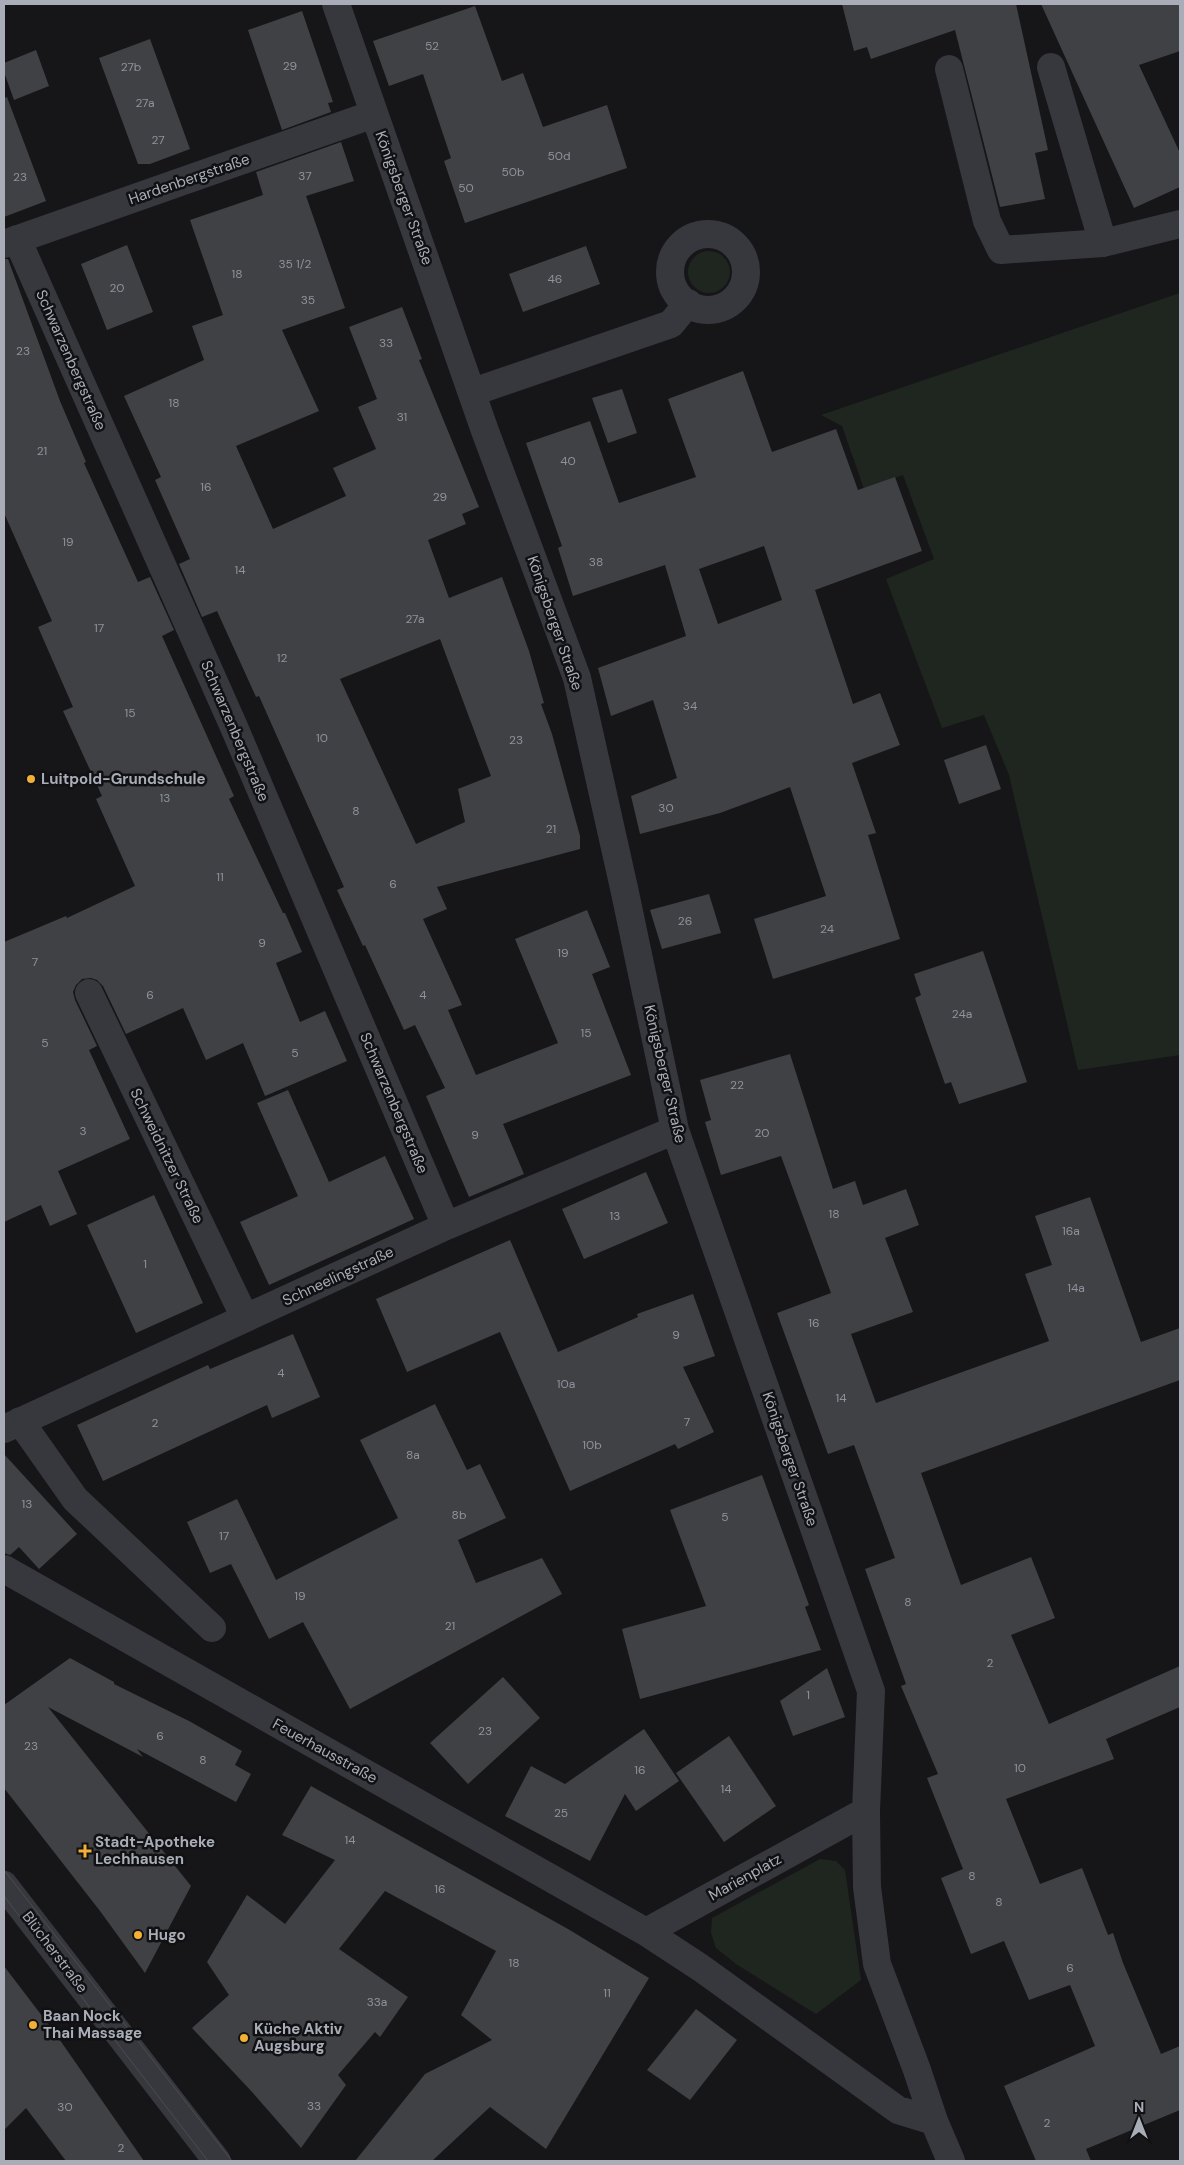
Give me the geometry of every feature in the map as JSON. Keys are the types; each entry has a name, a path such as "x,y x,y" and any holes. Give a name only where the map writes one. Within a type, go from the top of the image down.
{"street":[{"name":"Königsberger Straße","path":"336,4 473,392 577,678 675,1130 871,1691 866,1811"},
{"path":"1050,67 1103,243"},
{"path":"948,69 987,221 1001,250 1103,243 1180,224"},
{"name":"Hardenbergstraße","path":"10,241 374,114"},
{"name":"Schwarzenbergstraße","path":"10,241 237,735 446,1226"},
{"path":"473,392 671,324 688,303"},
{"name":"Schweidnitzer Straße","path":"89,993 245,1318"},
{"name":"Schneelingstraße","path":"12,1425 446,1226 675,1130"},
{"path":"12,1425 75,1499 212,1628"},
{"name":"Feuerhausstraße","path":"4,1569 646,1932"},
{"path":"866,1811 867,1887 877,1964 951,2161"},
{"name":"Marienplatz","path":"646,1932 866,1811"},
{"name":"Blücherstraße","path":"4,1885 13,1916 217,2161"},
{"path":"646,1932 709,1974 898,2110 934,2120"}],"shaded area":[{"path":"705,251 713,251 724,257 730,272 724,287 713,293 705,293 694,287 688,276 688,268 694,257"},
{"path":"1180,293 1180,1055 1078,1070 1009,775 984,715 942,728 886,579 934,559 903,475 864,489 842,426 821,415"},
{"path":"820,1859 836,1861 845,1870 861,1980 816,2014 736,1964 716,1948 711,1933 712,1918"}],"building":[{"path":"842,4 1016,4 1048,150 1035,153 1045,199 1000,207 955,30 871,59 867,47 854,51"},
{"path":"1041,4 1180,4 1180,51 1139,65 1180,153 1180,187 1134,208"},
{"path":"475,6 502,81 523,73 543,127 607,105 627,168 465,223 444,161 451,158 423,74 389,86 373,41"},
{"path":"302,11 333,102 328,103 331,112 282,130 248,30"},
{"path":"150,39 190,149 150,164 138,164 99,58"},
{"path":"36,50 49,86 14,100 4,72 4,63"},
{"path":"7,97 46,201 4,217 4,98"},
{"path":"341,142 354,181 306,196 345,308 282,330 319,411 236,446 273,529 346,496 333,468 376,449 358,407 377,399 349,327 402,307 422,359 419,360 479,507 462,514 466,524 428,540 449,598 502,577 529,651 544,703 541,704 552,734 580,836 580,849 437,887 447,909 423,919 462,1005 448,1010 476,1075 558,1043 515,939 587,910 610,967 592,974 631,1075 503,1124 524,1174 469,1197 426,1096 445,1088 415,1025 404,1030 365,945 363,946 337,890 344,887 259,696 256,697 217,611 202,617 179,564 190,559 155,480 161,477 124,396 204,360 192,326 223,315 190,220 263,195 256,172","holes":["440,639 491,776 458,789 465,822 416,844 340,679"]},
{"path":"127,245 153,312 107,330 81,264"},
{"path":"586,246 600,284 523,312 509,274"},
{"path":"4,259 8,259 60,401 86,462 84,463 138,582 150,577 174,630 162,636 234,796 229,799 302,952 276,963 300,1022 325,1011 347,1061 265,1096 243,1043 206,1060 183,1008 126,1034 103,986 97,980 91,978 82,979 76,985 73,992 97,1046 89,1050 130,1139 58,1171 77,1214 50,1226 41,1205 4,1222 4,942 66,916 67,918 135,886 96,799 102,796 63,711 73,707 38,627 52,621 4,513"},
{"path":"743,371 772,452 836,429 858,490 895,477 922,551 815,590 853,704 880,693 900,745 852,763 876,833 868,835 900,939 773,979 754,919 826,896 790,787 720,813 640,834 631,796 677,778 653,700 611,716 598,668 686,636 665,565 573,596 558,548 562,546 526,443 590,421 619,503 696,477 668,399","holes":["764,546 782,600 718,624 699,569"]},
{"path":"622,389 637,433 608,443 592,398"},
{"path":"986,745 1001,789 959,804 944,760"},
{"path":"709,894 721,933 662,949 650,910"},
{"path":"983,951 1027,1082 959,1104 951,1082 945,1084 927,1033 915,998 921,995 914,974"},
{"path":"790,1054 833,1189 855,1181 863,1205 906,1189 919,1225 885,1238 913,1312 851,1334 876,1403 1049,1341 1025,1274 1052,1265 1035,1216 1090,1197 1141,1342 1180,1328 1180,1380 921,1473 961,1585 1031,1557 1055,1618 1011,1635 1049,1724 1180,1666 1180,1707 1106,1739 1114,1759 1006,1799 1040,1884 1082,1868 1108,1935 1113,1933 1123,1963 1161,2054 1180,2046 1180,2110 1086,2149 1091,2161 1036,2161 1004,2086 1095,2046 1070,1985 1029,2000 1004,1941 971,1954 941,1878 963,1869 927,1778 938,1774 901,1686 906,1684 865,1569 895,1558 854,1445 828,1454 777,1313 831,1293 781,1156 721,1175 705,1122 711,1120 700,1080"},
{"path":"288,1090 329,1182 385,1156 414,1219 269,1285 240,1222 298,1196 257,1103"},
{"path":"646,1172 668,1223 584,1259 562,1209"},
{"path":"154,1195 203,1303 136,1333 87,1225"},
{"path":"510,1240 558,1352 638,1317 637,1314 693,1294 715,1356 683,1367 714,1432 678,1449 675,1444 570,1491 500,1332 407,1372 376,1299"},
{"path":"293,1334 320,1397 272,1418 267,1405 103,1481 77,1425 208,1365 210,1369"},
{"path":"435,1404 467,1470 480,1464 506,1518 458,1540 476,1583 542,1558 562,1594 350,1709 303,1622 269,1639 231,1564 210,1573 187,1522 237,1499 276,1580 398,1518 360,1440"},
{"path":"4,1454 77,1534 39,1569 19,1547 10,1555 4,1553"},
{"path":"762,1475 809,1605 805,1607 821,1650 640,1699 622,1629 706,1606 670,1510"},
{"path":"70,1658 114,1682 114,1684 189,1721 242,1751 235,1765 251,1774 236,1802 137,1749 143,1757 48,1707 191,1886 145,1973 100,1911 4,1788 4,1705"},
{"path":"827,1668 845,1717 793,1736 780,1701"},
{"path":"503,1677 540,1718 468,1784 430,1743"},
{"path":"644,1729 679,1781 636,1811 625,1794 590,1861 505,1816 531,1766 565,1784"},
{"path":"729,1736 776,1806 724,1842 676,1773"},
{"path":"311,1786 568,1929 649,1978 546,2149 490,2107 432,2161 355,2161 425,2074 492,2040 461,2015 496,1951 385,1891 339,1949 408,1997 380,2037 375,2032 338,2075 346,2085 301,2148 192,2028 229,1995 207,1962 247,1895 285,1924 335,1860 282,1835"},
{"path":"4,1966 55,2033 144,2161 66,2161 26,2108 4,2130"},
{"path":"696,2009 737,2040 690,2100 647,2070"}],"tram line":[{"path":"4,1870 232,2161"},
{"path":"4,1896 208,2161"}],"place":[{"name":"Luitpold-Grundschule","path":"31,779"},
{"name":"Stadt-Apotheke Lechhausen","path":"85,1851"},
{"name":"Hugo","path":"138,1935"},
{"name":"Baan Nock Thai Massage","path":"33,2025"},
{"name":"Küche Aktiv Augsburg","path":"244,2038"}]}
